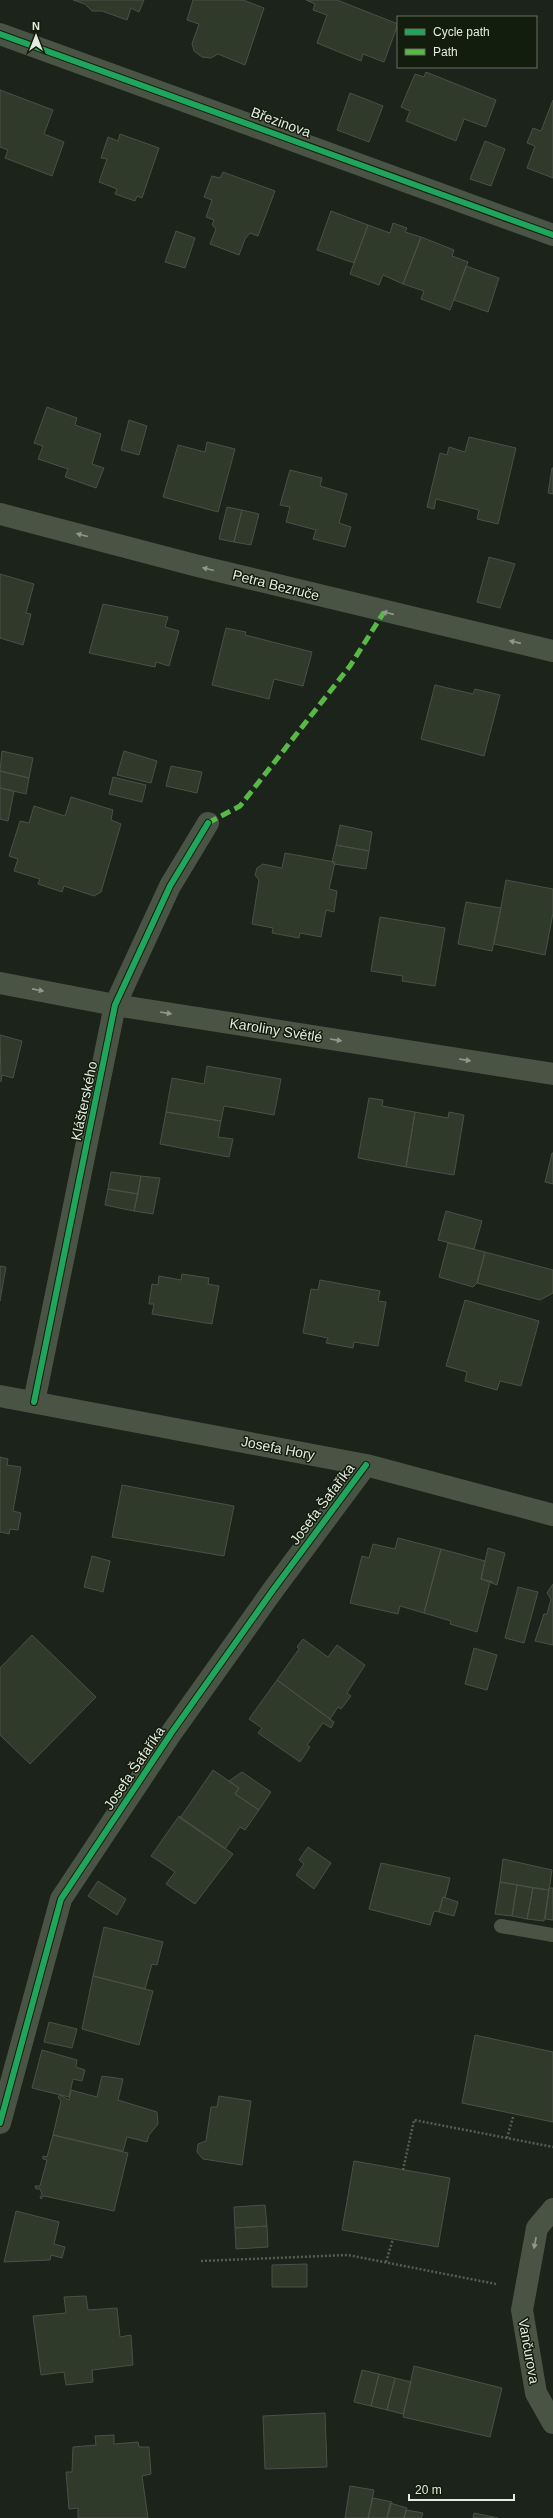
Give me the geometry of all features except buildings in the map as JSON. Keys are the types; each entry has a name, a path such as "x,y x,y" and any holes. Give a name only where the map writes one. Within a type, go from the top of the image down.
{"street":[{"name":"Březinova","path":"0,34 553,235"},
{"name":"Petra Bezruče","path":"0,514 198,566 553,651"},
{"name":"Klášterského","path":"34,1402 116,1005 170,886 208,822"},
{"name":"Karoliny Světlé","path":"0,983 116,1005 553,1074"},
{"name":"Josefa Hory","path":"0,1396 366,1465 553,1515"},
{"name":"Josefa Šafaříka","path":"0,2123 61,1899 172,1732 273,1590 366,1465"},
{"name":"Vančurova","path":"553,2210 538,2228 522,2310 536,2393 553,2423"}],"lane":[{"path":"501,1926 553,1935"}],"path":[{"path":"507,2138 513,2117"},
{"path":"403,2170 414,2120 553,2147"},
{"path":"386,2262 393,2239"},
{"path":"201,2261 348,2255 526,2290"}],"marked path":[{"path":"208,823 240,806 350,666 384,612"}],"cycle path":[{"path":"0,34 553,235"},
{"path":"34,1402 115,1005 170,886 208,823"},
{"path":"0,2123 61,1899 172,1732 273,1590 366,1465"}]}
